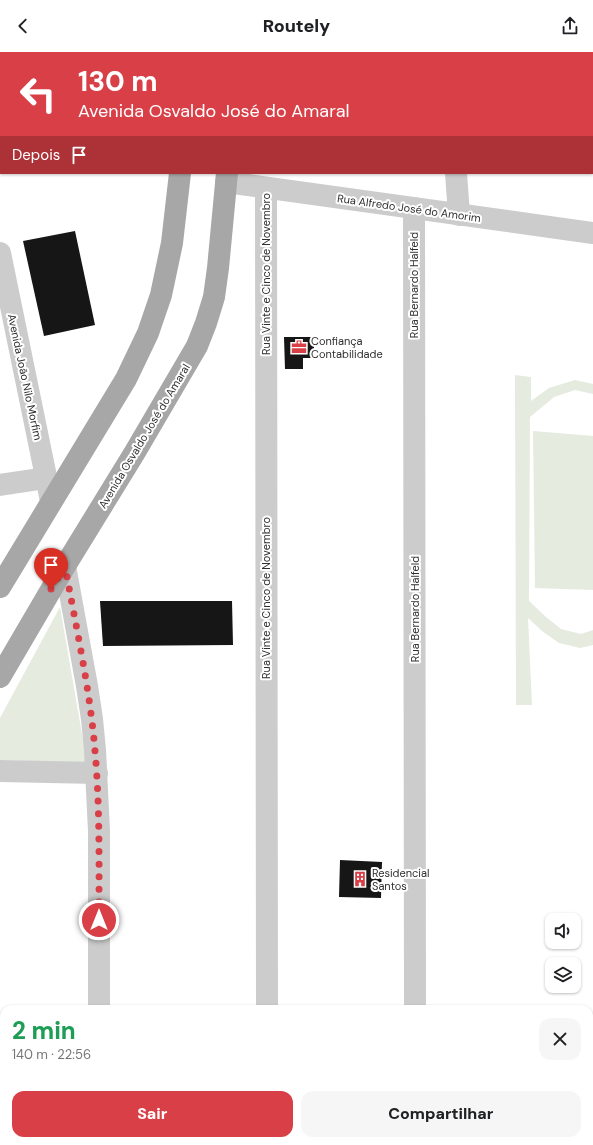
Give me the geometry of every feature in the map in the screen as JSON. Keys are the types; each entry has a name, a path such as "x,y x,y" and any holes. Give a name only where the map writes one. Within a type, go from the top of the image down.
{"main road":[{"path":"0,587 126,379 148,333 161,296 172,243 180,174"},
{"name":"Avenida Osvaldo José do Amaral","path":"0,677 197,346 214,297 226,177"}],"street":[{"path":"456,174 459,215"},
{"name":"Rua Alfredo José do Amorim","path":"226,177 266,188 593,233"},
{"name":"Rua Vinte e Cinco de Novembro","path":"266,188 267,1005"},
{"name":"Rua Bernardo Halfeld","path":"414,208 415,1005"},
{"name":"Avenida João Nilo Morfim","path":"0,253 5,307 51,501"},
{"path":"0,485 46,478"},
{"path":"65,566 91,712 97,773 99,831 99,1005"},
{"path":"0,771 97,773"}],"shaded area":[{"path":"515,375 531,377 531,401 549,388 575,380 593,384 593,394 575,390 554,397 530,417 529,601 561,629 581,634 593,630 593,645 580,648 559,643 542,631 528,618 532,705 516,705"},
{"path":"533,431 593,436 593,590 535,588"},
{"path":"60,607 87,763 0,760 0,718"}],"building":[{"path":"75,231 95,325 44,336 23,241"},
{"name":"Confiança Contabilidade","path":"284,337 314,337 314,358 303,358 303,369 285,369"},
{"path":"100,601 232,601 233,645 103,646"},
{"name":"Residencial Santos","path":"340,860 382,862 381,898 339,897"}],"place":[{"name":"Confiança Contabilidade","path":"299,347"},
{"name":"Residencial Santos","path":"360,879"}],"route":[{"path":"51,589 65,566 87,686 95,750 99,831 99,920"}]}
